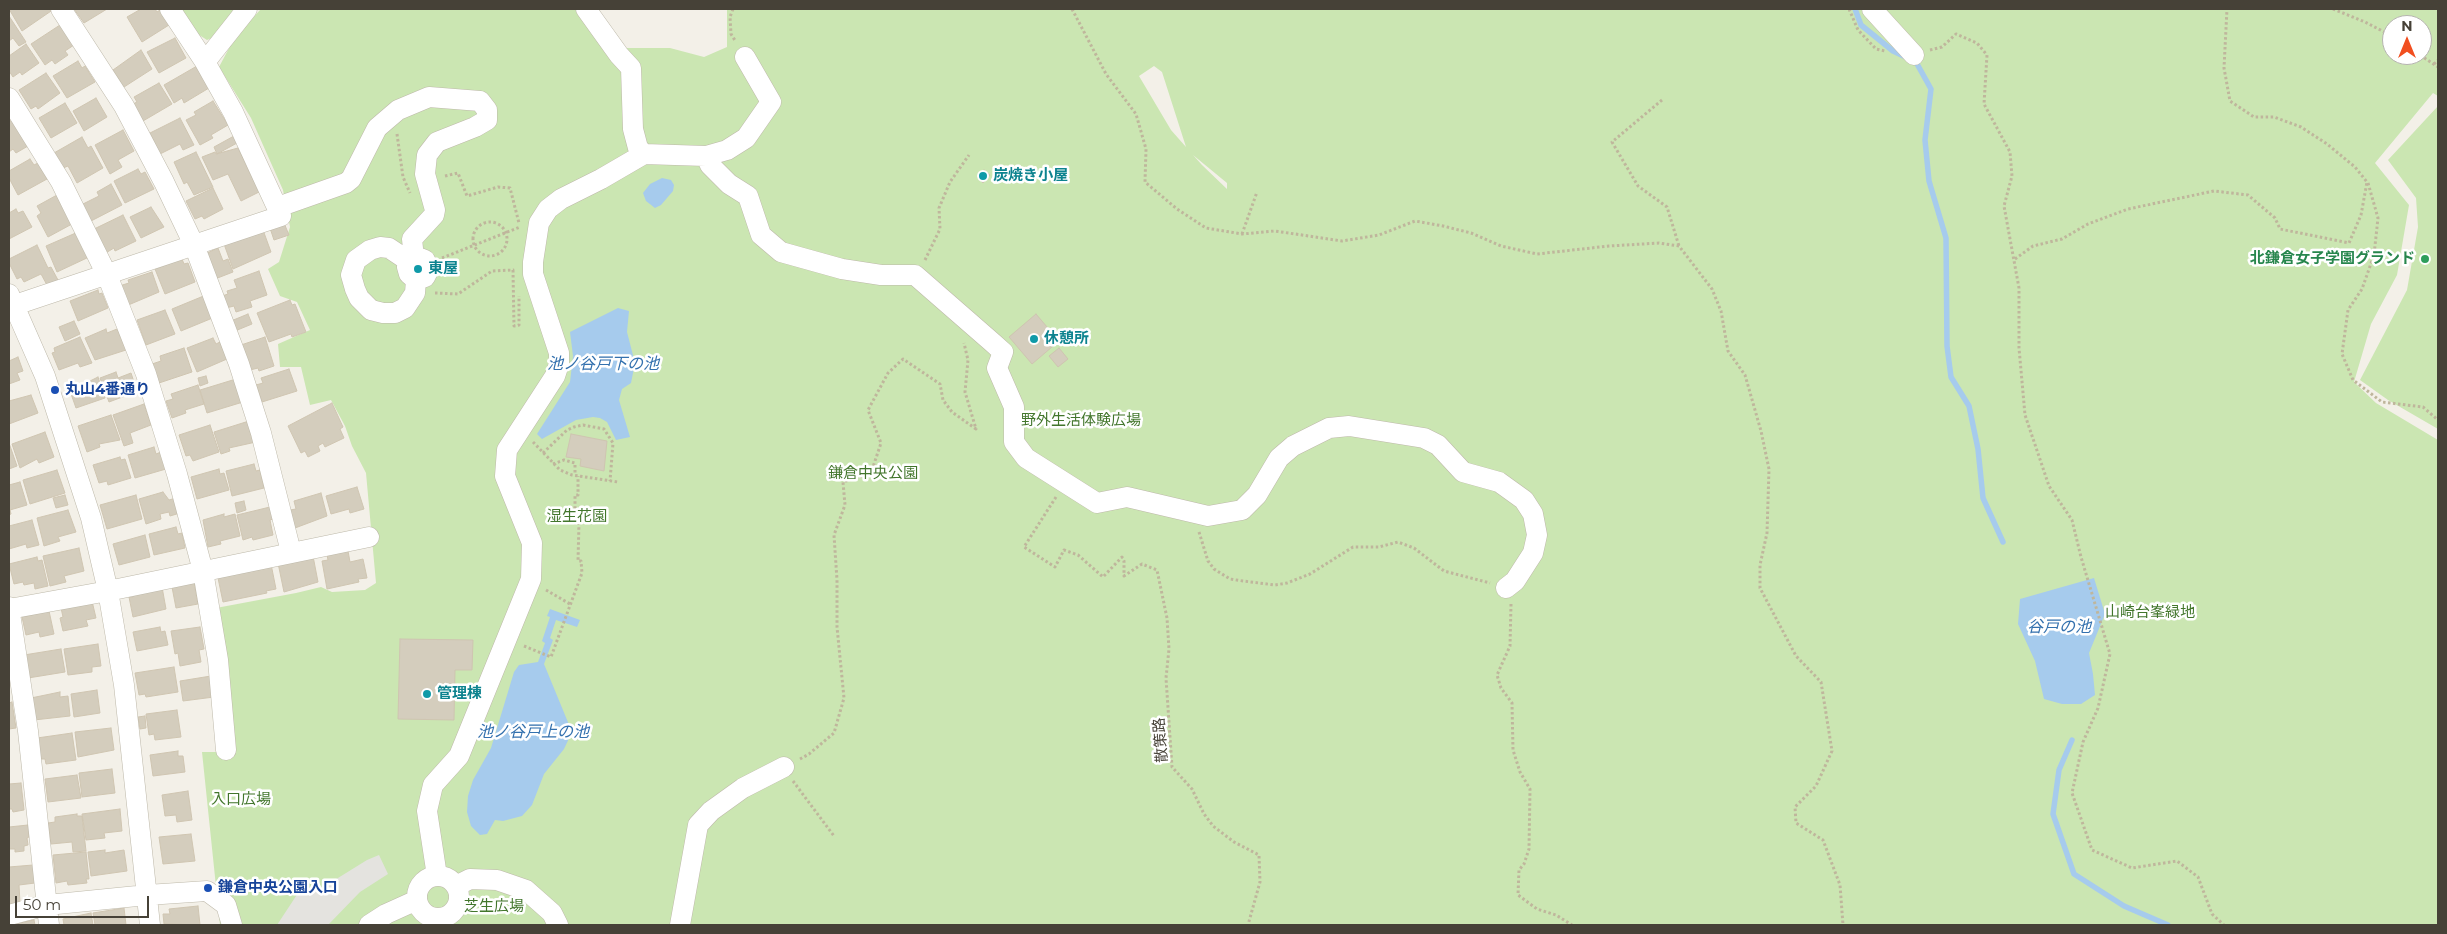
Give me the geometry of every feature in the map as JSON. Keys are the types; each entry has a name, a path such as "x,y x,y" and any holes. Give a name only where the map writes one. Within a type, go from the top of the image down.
{"street":[{"path":"61,9 124,106 164,182 194,245 220,310 253,407 291,552"},
{"path":"150,925 124,685 108,591 91,518 45,376 11,302 107,275 282,216 249,143 205,62 170,9"},
{"path":"205,62 247,9"},
{"path":"586,9 619,55 631,68 633,129 638,148 644,154"},
{"path":"1872,9 1914,54"},
{"path":"438,876 426,811 433,785 459,756 532,579 532,543 504,476 507,450 555,376 559,364 559,353 533,274 539,223 548,209 561,199 644,154 706,156 727,150 746,138 771,102 745,57"},
{"path":"278,207 346,183 351,178 377,128 394,114 429,97 480,101 487,110 486,120 475,127 437,142 428,155 434,179 435,210 434,215 412,239 417,272"},
{"path":"9,98 61,182 107,275 146,374 178,474 203,570 218,660 226,750"},
{"path":"706,156 710,165 729,184 748,196 761,235 781,252 842,269 881,275 915,275 1003,352 997,368 1014,406 1014,442 1026,458 1097,503 1126,497 1208,516 1242,510 1256,495 1279,458 1293,446 1329,428 1349,426 1424,438 1438,445 1463,472 1499,482 1524,500 1533,514 1537,535 1533,553 1515,581 1506,588"},
{"path":"49,925 28,731 9,608 108,591 369,537"},
{"path":"680,925 698,825 711,811 743,788 784,767"},
{"path":"430,877 448,878 456,886 459,899 457,906 447,920 428,915 423,911 417,900 420,886 430,877"},
{"path":"456,886 470,879 497,880 526,890 552,913 558,925"},
{"path":"9,915 47,905 207,891 226,905 232,925"},
{"path":"369,925 386,914 417,900"}],"path":[{"path":"733,9 730,18 731,34 745,57"},
{"path":"1072,9 1109,79 1136,114 1146,149 1145,182 1177,209 1206,228 1242,234 1275,231 1342,241 1379,235 1415,221 1443,226 1501,246 1537,254 1617,245 1659,243 1679,246"},
{"path":"2227,9 2224,68 2230,101 2254,117 2274,117 2301,127 2327,144 2355,167 2368,182 2378,218 2374,255 2362,289 2348,310 2342,354 2353,380 2382,402 2423,407 2438,420"},
{"path":"2333,9 2382,31"},
{"path":"1914,54 1942,47 1956,34 1978,43 1988,55 1984,104 2010,152 2012,176 2004,206 2019,288 2018,320 2025,415 2049,486 2072,520 2110,654 2098,708 2083,742 2072,794 2092,850 2132,868 2177,860 2198,877 2212,914 2224,925"},
{"path":"2438,60 2434,64 2438,67"},
{"path":"1662,100 1612,142 1638,186 1667,207 1679,246 1712,289 1721,311 1728,351 1745,375 1769,469 1767,534 1760,565 1760,588 1796,656 1821,682 1832,751 1816,786 1795,807 1796,823 1823,840 1840,885 1844,925"},
{"path":"394,114 406,187 415,195 421,184 458,173 467,196 498,187 510,188 518,214 520,236"},
{"path":"915,275 929,255 940,229 939,208 950,182 969,155"},
{"path":"2015,259 2033,246 2062,239 2088,224 2128,209 2214,191 2248,194 2275,218 2280,229 2350,243 2361,215 2368,182"},
{"path":"1242,234 1257,192"},
{"path":"492,222 500,224 506,232 506,246 502,252 496,255 486,256 480,253 474,245 474,231 481,223 492,222"},
{"path":"417,272 506,232 539,223"},
{"path":"417,272 458,294 492,271 512,270 514,326 519,325 520,291"},
{"path":"834,836 802,796 784,767 809,754 834,733 844,698 837,627 834,535 845,505 843,482 871,473 881,443 868,410 888,373 903,359 940,384 943,400 952,412 976,429 966,392 968,360 964,342 982,334"},
{"path":"543,453 567,430 574,427 583,425 604,429 613,443 610,481"},
{"path":"521,429 560,470 577,476 618,482"},
{"path":"506,639 551,657 582,573 581,561 578,561 579,523 576,523 575,496 578,495 575,463 564,460 553,464"},
{"name":"散策路","path":"1064,483 1024,547 1055,567 1064,550 1078,555 1103,577 1122,557 1124,561 1124,576 1145,564 1157,570 1167,618 1169,649 1166,678 1172,767 1192,789 1204,814 1213,826 1234,842 1259,855 1260,882 1248,925"},
{"path":"1198,529 1208,561 1220,575 1230,579 1275,585 1287,583 1310,574 1353,547 1380,547 1398,542 1414,548 1444,571 1506,588 1511,605 1510,646 1497,675 1500,688 1512,703 1513,750 1520,772 1530,789 1529,849 1524,864 1519,870 1518,895 1537,909 1556,915 1572,925"},
{"path":"532,579 556,598 570,604"}],"green space":[{"path":"176,9 232,9 233,12 214,37 207,40 193,31"},
{"name":"鎌倉中央公園","path":"261,9 580,9 608,56 627,48 670,48 704,57 727,47 727,9 2438,9 2438,96 2433,93 2375,163 2409,205 2397,275 2371,324 2354,382 2376,403 2438,440 2438,925 220,925 202,752 219,752 216,608 321,587 332,592 365,590 376,583 366,473 331,400 310,405 301,367 280,367 278,344 310,330 297,302 280,296 268,269 279,262 290,227 283,190 251,118 219,67 235,37","holes":["1154,66 1162,72 1186,147 1171,130 1139,76","1193,155 1227,183 1227,189 1202,165"]},
{"name":"北鎌倉女子学園グランド","path":"2438,106 2438,429 2388,400 2360,380 2407,290 2418,227 2416,198 2388,160"}],"shaded area":[{"path":"379,855 388,874 360,892 328,925 277,925 302,887 317,891 367,860"}],"water":[{"path":"662,178 671,180 674,185 673,191 661,205 655,208 646,201 643,193 650,184"},
{"name":"池ノ谷戸下の池","path":"618,308 629,311 627,332 635,363 631,383 622,389 619,400 630,437 616,440 607,422 593,417 576,420 542,439 537,434 570,382 573,356 570,332"},
{"name":"谷戸の池","path":"2094,578 2105,614 2089,653 2095,695 2081,704 2062,704 2044,699 2035,661 2018,624 2020,599"},
{"name":"池ノ谷戸上の池","path":"550,609 580,620 577,627 556,620 550,638 553,640 544,664 572,732 564,749 544,774 532,805 522,816 503,821 495,820 487,834 480,835 471,826 467,812 468,796 473,780 491,748 514,672 519,665 538,662 545,643 542,641 550,617 547,616"}],"building":[{"path":"9,9 54,9 22,31"},
{"path":"74,9 107,9 84,23"},
{"path":"141,9 155,9 157,12 160,10 169,25 142,42 127,17"},
{"path":"9,16 26,42 19,46 13,38 9,41"},
{"path":"60,25 74,45 65,51 68,55 55,64 52,60 45,65 31,44"},
{"path":"175,38 186,58 159,73 147,52"},
{"path":"26,44 39,63 22,75 20,72 13,77 9,71 9,56"},
{"path":"141,50 152,69 124,87 113,70"},
{"path":"78,61 82,68 85,66 95,82 67,98 53,76"},
{"path":"197,66 209,88 184,103 182,98 174,103 164,85"},
{"path":"46,73 60,93 38,109 36,106 31,109 19,90"},
{"path":"159,83 172,104 143,121 133,104 137,102 134,97"},
{"path":"96,98 107,117 84,131 73,111"},
{"path":"213,101 228,125 211,135 213,138 200,145 186,120 196,115 194,112"},
{"path":"65,103 77,123 51,138 39,118"},
{"path":"180,118 194,145 183,150 180,144 160,154 150,133"},
{"path":"12,120 28,146 16,153 13,149 9,152 9,122"},
{"path":"123,130 134,151 118,160 122,167 110,174 95,145"},
{"path":"234,136 237,143 217,154 214,147"},
{"path":"82,137 88,148 91,146 103,168 77,183 68,166 63,168 54,153"},
{"path":"238,148 259,192 241,201 228,174 213,180 202,157 215,152 216,154"},
{"path":"196,152 213,187 194,195 187,182 184,184 174,162"},
{"path":"30,159 34,165 38,163 47,179 18,195 9,178 9,171"},
{"path":"138,169 141,174 145,172 154,189 125,203 114,181"},
{"name":"炭焼き小屋","path":"984,170 990,175 983,183 977,177"},
{"path":"111,184 122,205 91,221 81,205 99,196 97,192"},
{"path":"213,188 223,209 204,219 202,216 195,219 186,201"},
{"path":"57,195 72,224 48,237 37,216 41,213 37,206"},
{"path":"151,207 164,227 141,238 130,217"},
{"path":"16,209 18,213 23,211 32,227 9,239 9,213"},
{"path":"123,215 136,241 115,251 114,248 104,254 92,230"},
{"path":"284,223 289,235 274,240 270,228"},
{"path":"263,230 271,252 233,269 224,244"},
{"path":"78,232 89,257 57,272 46,246"},
{"path":"37,245 48,268 51,267 58,280 47,285 41,274 24,282 21,277 17,279 9,263 9,259"},
{"path":"218,248 223,261 228,259 233,272 215,279 205,254"},
{"path":"182,259 184,264 188,263 195,282 165,294 155,269"},
{"path":"259,271 267,295 250,301 252,307 236,312 234,306 226,308 222,296 228,294 227,291 237,288 234,280"},
{"path":"152,272 159,292 126,306 119,286 129,283 128,280"},
{"path":"98,290 99,294 102,293 108,308 78,321 70,301"},
{"path":"206,295 215,317 181,331 172,309"},
{"path":"290,300 292,305 295,304 306,332 292,337 291,334 269,342 257,313"},
{"path":"165,310 175,334 146,345 137,320"},
{"path":"248,314 252,324 235,331 231,321"},
{"name":"休憩所","path":"1036,314 1059,341 1032,364 1009,337"},
{"path":"74,321 80,334 65,341 59,327"},
{"path":"106,329 107,333 117,329 126,350 95,360 85,338"},
{"path":"80,337 92,363 80,367 78,363 59,370 52,353 55,352 54,348"},
{"path":"265,337 274,366 259,371 258,368 250,370 241,345"},
{"path":"213,338 216,344 220,342 227,359 197,372 187,348"},
{"path":"184,348 192,372 159,383 152,364 161,361 160,356"},
{"path":"1059,348 1068,359 1058,367 1049,356"},
{"path":"18,357 23,371 17,373 20,380 9,384 9,361"},
{"path":"289,369 297,391 262,402 256,385 263,383 261,378"},
{"path":"116,372 118,378 131,373 136,388 124,393 125,396 109,402 100,378"},
{"path":"206,376 208,383 200,386 198,378"},
{"path":"98,377 105,398 76,408 70,391"},
{"path":"236,379 243,402 207,413 200,390"},
{"path":"198,385 204,404 185,410 186,413 172,418 166,401 173,399 171,394"},
{"path":"31,395 38,413 9,424 9,401"},
{"path":"332,403 343,427 340,429 344,438 325,447 323,443 318,446 320,451 308,457 305,451 301,453 288,426"},
{"path":"144,404 151,425 130,433 133,443 124,446 113,415"},
{"path":"111,415 120,440 99,444 100,447 87,452 78,426"},
{"path":"249,421 256,442 229,448 230,451 221,454 214,432"},
{"path":"210,425 219,452 193,461 190,455 186,456 179,435"},
{"path":"45,432 54,457 39,463 37,459 20,468 12,444"},
{"path":"571,434 607,441 604,471 580,466 581,459 566,457"},
{"path":"9,443 17,466 9,469"},
{"path":"154,447 156,454 161,452 166,469 135,478 128,455"},
{"path":"120,457 121,460 125,459 131,478 108,485 107,481 99,483 93,465"},
{"path":"254,464 256,471 260,470 264,488 232,496 226,471"},
{"path":"219,469 220,474 224,473 229,490 197,499 191,477"},
{"path":"57,470 65,493 30,504 23,480"},
{"path":"20,482 27,505 10,510 11,514 9,515 9,485"},
{"path":"357,487 364,509 350,513 349,509 331,514 326,496"},
{"path":"163,492 169,500 176,498 180,513 170,516 169,512 160,514 161,519 146,524 139,499"},
{"path":"321,493 327,516 295,528 290,510 296,509 294,501"},
{"path":"65,495 68,505 56,508 53,498"},
{"path":"136,495 142,519 107,529 100,505"},
{"path":"244,501 246,510 237,513 235,503"},
{"path":"270,507 273,519 270,520 273,535 253,540 252,537 243,540 237,515"},
{"path":"68,510 76,532 58,537 60,541 44,546 37,518"},
{"path":"224,514 224,517 235,514 240,536 220,541 221,544 208,547 203,520"},
{"path":"32,520 39,545 27,548 26,544 9,549 9,526"},
{"path":"176,527 178,534 182,533 185,548 154,555 149,534"},
{"path":"145,535 150,557 119,565 113,544"},
{"path":"79,548 84,571 64,576 66,582 50,586 43,556"},
{"path":"348,551 350,562 363,559 367,578 358,579 359,582 327,589 322,561 328,560 327,555"},
{"path":"313,556 318,582 284,592 278,563"},
{"path":"37,557 38,561 42,560 48,586 35,589 34,583 24,585 23,582 14,584 9,564"},
{"path":"271,564 276,589 266,591 267,593 223,602 218,578"},
{"path":"194,582 198,604 176,608 172,587"},
{"path":"162,587 166,609 133,617 129,597 133,597 133,592"},
{"path":"92,601 96,618 86,620 88,626 63,631 60,618 63,617 61,608"},
{"path":"49,611 54,634 40,637 39,632 26,635 22,617"},
{"path":"160,627 161,632 165,631 168,645 137,651 133,632"},
{"path":"200,627 204,649 199,650 201,662 180,666 178,653 175,654 171,631"},
{"name":"管理棟","path":"400,639 473,640 472,670 455,670 454,720 398,719"},
{"path":"98,644 101,666 92,667 92,672 68,675 64,649"},
{"path":"61,649 65,672 28,678 24,655"},
{"path":"174,667 178,692 146,697 145,694 139,695 135,673"},
{"path":"211,676 214,697 183,701 180,681"},
{"path":"97,690 100,713 74,717 71,694"},
{"path":"60,692 60,697 68,696 70,716 34,720 31,698"},
{"path":"12,702 16,728 9,729 9,703"},
{"path":"177,710 181,737 155,740 154,734 149,735 146,714"},
{"path":"145,716 146,728 140,729 138,717"},
{"path":"111,728 114,750 78,757 75,732"},
{"path":"72,733 76,760 46,764 45,759 40,759 37,738"},
{"path":"178,751 178,756 183,756 185,772 153,776 150,755"},
{"path":"112,769 115,793 82,797 79,773"},
{"path":"77,775 81,798 48,802 45,779"},
{"path":"21,783 24,810 13,812 12,809 9,809 9,784"},
{"path":"188,791 192,820 177,822 176,815 165,816 162,795"},
{"path":"120,809 122,831 104,833 105,838 86,840 82,814"},
{"path":"77,814 77,816 82,816 86,851 73,852 72,842 51,844 48,823 55,822 55,817"},
{"path":"28,825 28,845 24,846 24,851 15,852 15,849 9,849 9,827"},
{"path":"191,834 195,861 163,864 159,837"},
{"path":"105,850 105,853 124,850 127,871 91,876 88,852"},
{"path":"86,852 89,879 86,879 87,883 68,885 67,881 56,883 53,855"},
{"path":"33,865 35,883 19,885 20,903 9,904 9,867"},
{"path":"198,906 200,925 164,924 163,914 170,914 169,909"},
{"path":"124,908 126,925 95,925 93,913"},
{"path":"91,913 93,925 64,925 63,919"},
{"path":"34,920 35,925 11,925"}],"waterway":[{"path":"1855,9 1861,25 1893,51 1916,62 1931,89 1925,140 1929,181 1946,238 1947,346 1951,377 1969,406 1978,449 1983,498 2003,542"},
{"path":"2072,740 2059,770 2053,814 2074,874 2124,906 2168,925"}],"place":[{"name":"炭焼き小屋","path":"983,176"},
{"name":"北鎌倉女子学園グランド","path":"2425,259"},
{"name":"東屋","path":"418,269"},
{"name":"休憩所","path":"1034,339"},
{"name":"丸山4番通り","path":"55,390"},
{"name":"管理棟","path":"427,694"},
{"name":"鎌倉中央公園入口","path":"208,888"}],"park label":[{"name":"野外生活体験広場","path":"1081,421"},
{"name":"湿生花園","path":"577,517"},
{"name":"山崎台峯緑地","path":"2150,613"},
{"name":"入口広場","path":"241,800"},
{"name":"芝生広場","path":"494,907"}]}
